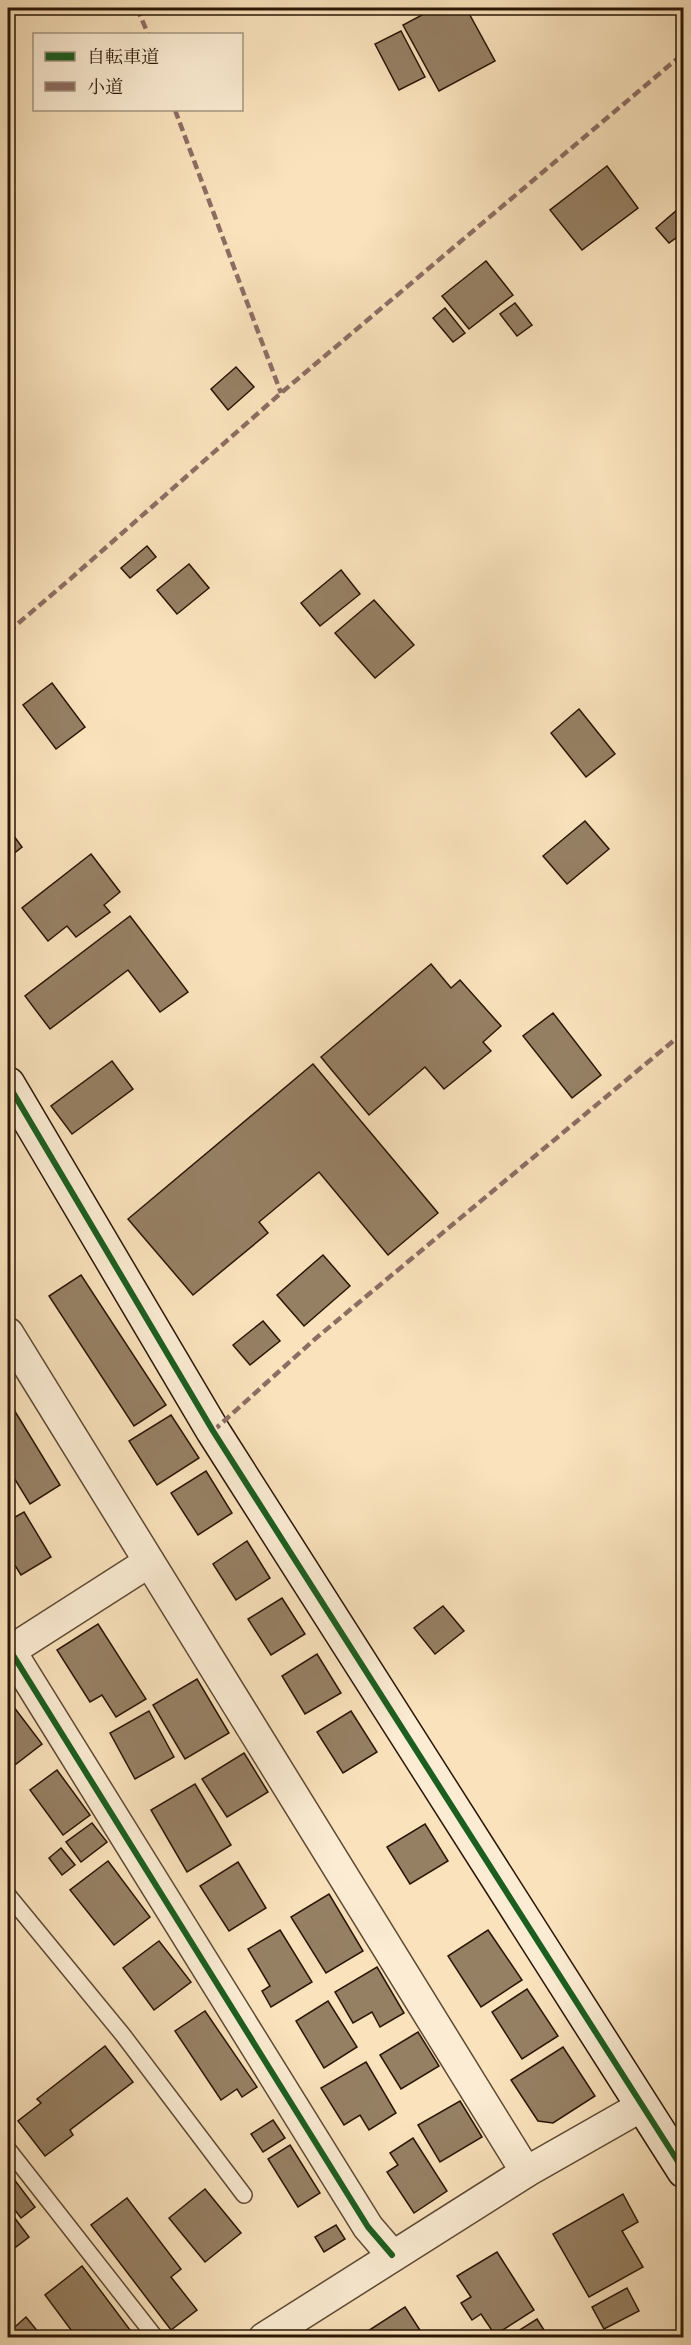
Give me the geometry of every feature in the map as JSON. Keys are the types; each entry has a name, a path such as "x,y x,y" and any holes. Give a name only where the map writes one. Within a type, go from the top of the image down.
{"street":[{"path":"8,1084 213,1431 684,2171"},
{"path":"8,1333 526,2172"},
{"path":"149,1562 9,1649 368,2227 392,2255"},
{"path":"264,2337 526,2172 642,2106"}],"lane":[{"path":"8,1895 123,2035 244,2195"},
{"path":"8,2149 156,2337"}],"building":[{"path":"435,8 466,8 495,61 439,91 403,25"},
{"path":"401,31 425,77 399,90 375,44"},
{"path":"607,166 638,208 582,250 550,210"},
{"path":"684,204 684,232 669,243 656,228"},
{"path":"486,261 513,295 469,329 442,296"},
{"path":"515,303 532,325 517,336 500,314"},
{"path":"445,308 465,333 453,342 433,318"},
{"path":"236,367 254,387 228,410 211,389"},
{"path":"147,546 156,557 130,578 121,568"},
{"path":"189,564 209,588 177,614 157,590"},
{"path":"341,570 360,594 320,626 301,603"},
{"path":"374,600 414,645 375,678 335,633"},
{"path":"52,683 85,727 56,749 23,705"},
{"path":"579,709 615,754 586,777 551,733"},
{"path":"585,821 609,849 567,884 543,856"},
{"path":"8,828 22,847 8,858"},
{"path":"91,854 120,892 104,905 110,912 76,937 67,926 48,941 22,908"},
{"path":"130,916 188,992 160,1012 128,970 50,1029 25,996"},
{"path":"431,964 451,988 460,980 501,1026 483,1042 491,1051 444,1089 425,1067 369,1115 321,1057"},
{"path":"553,1013 601,1075 572,1098 523,1036"},
{"path":"112,1061 133,1089 72,1134 51,1106"},
{"path":"313,1064 438,1213 388,1255 319,1172 259,1222 268,1233 193,1295 128,1219"},
{"path":"323,1255 350,1286 304,1326 277,1295"},
{"path":"81,1275 166,1405 134,1426 49,1296"},
{"path":"263,1321 280,1341 250,1365 233,1345"},
{"path":"8,1400 60,1485 30,1504 8,1468"},
{"path":"171,1415 199,1458 157,1485 129,1441"},
{"path":"206,1471 232,1513 198,1535 171,1493"},
{"path":"24,1512 51,1557 21,1575 13,1562 8,1566 8,1521"},
{"path":"247,1541 270,1578 236,1600 213,1564"},
{"path":"282,1598 305,1634 271,1655 248,1619"},
{"path":"443,1606 464,1631 435,1654 414,1628"},
{"path":"98,1624 146,1699 116,1717 102,1695 90,1702 57,1650"},
{"path":"317,1654 341,1693 305,1714 282,1676"},
{"path":"197,1679 229,1733 185,1759 153,1705"},
{"path":"10,1702 42,1744 11,1768 8,1763 8,1704"},
{"path":"149,1711 174,1757 135,1779 110,1733"},
{"path":"351,1711 377,1752 343,1773 317,1732"},
{"path":"244,1753 268,1792 227,1817 202,1779"},
{"path":"57,1770 90,1815 63,1835 30,1790"},
{"path":"195,1784 231,1845 187,1872 151,1810"},
{"path":"92,1823 107,1842 81,1862 66,1842"},
{"path":"425,1824 448,1861 410,1884 387,1847"},
{"path":"61,1848 75,1865 62,1875 49,1858"},
{"path":"108,1861 150,1917 114,1945 70,1890"},
{"path":"238,1862 266,1908 229,1931 200,1886"},
{"path":"329,1894 363,1951 326,1973 291,1917"},
{"path":"280,1930 312,1982 271,2007 262,1991 270,1986 248,1949"},
{"path":"488,1930 522,1980 481,2007 448,1956"},
{"path":"159,1941 191,1982 154,2010 123,1968"},
{"path":"377,1967 404,2013 380,2027 372,2012 353,2023 335,1992"},
{"path":"527,1989 558,2036 522,2059 492,2012"},
{"path":"328,2001 357,2047 324,2068 296,2021"},
{"path":"205,2011 257,2087 242,2097 237,2089 221,2100 175,2031"},
{"path":"418,2032 439,2066 401,2089 380,2055"},
{"path":"105,2046 133,2082 70,2130 73,2135 45,2156 18,2121 41,2103 37,2099"},
{"path":"563,2047 595,2096 553,2123 538,2121 511,2080"},
{"path":"366,2062 396,2113 369,2130 360,2115 344,2125 321,2088"},
{"path":"460,2101 482,2137 440,2162 418,2125"},
{"path":"273,2120 285,2138 263,2152 251,2134"},
{"path":"413,2138 447,2191 414,2213 387,2172 398,2165 390,2153"},
{"path":"290,2145 320,2193 298,2207 268,2159"},
{"path":"10,2174 35,2207 21,2218 8,2201 8,2176"},
{"path":"205,2189 241,2233 205,2262 169,2218"},
{"path":"623,2194 638,2222 622,2231 643,2267 589,2297 553,2234"},
{"path":"127,2198 181,2269 171,2277 197,2310 171,2330 91,2225"},
{"path":"8,2209 29,2237 8,2253"},
{"path":"336,2225 345,2239 324,2252 315,2237"},
{"path":"497,2252 534,2310 495,2335 481,2314 472,2320 461,2303 471,2297 457,2276"},
{"path":"82,2266 136,2338 77,2338 45,2295"},
{"path":"627,2288 639,2311 604,2329 592,2307"},
{"path":"405,2307 425,2338 357,2338"},
{"path":"26,2317 43,2338 8,2338 8,2333"},
{"path":"537,2319 549,2338 507,2338"}],"marked path":[{"path":"137,8 148,33"},
{"path":"8,632 281,393 684,53"},
{"path":"175,111 281,393"},
{"path":"213,1431 315,1339 684,1032"}],"cycle path":[{"path":"8,1084 213,1431 684,2171"},
{"path":"8,1647 368,2227 392,2255"}]}
